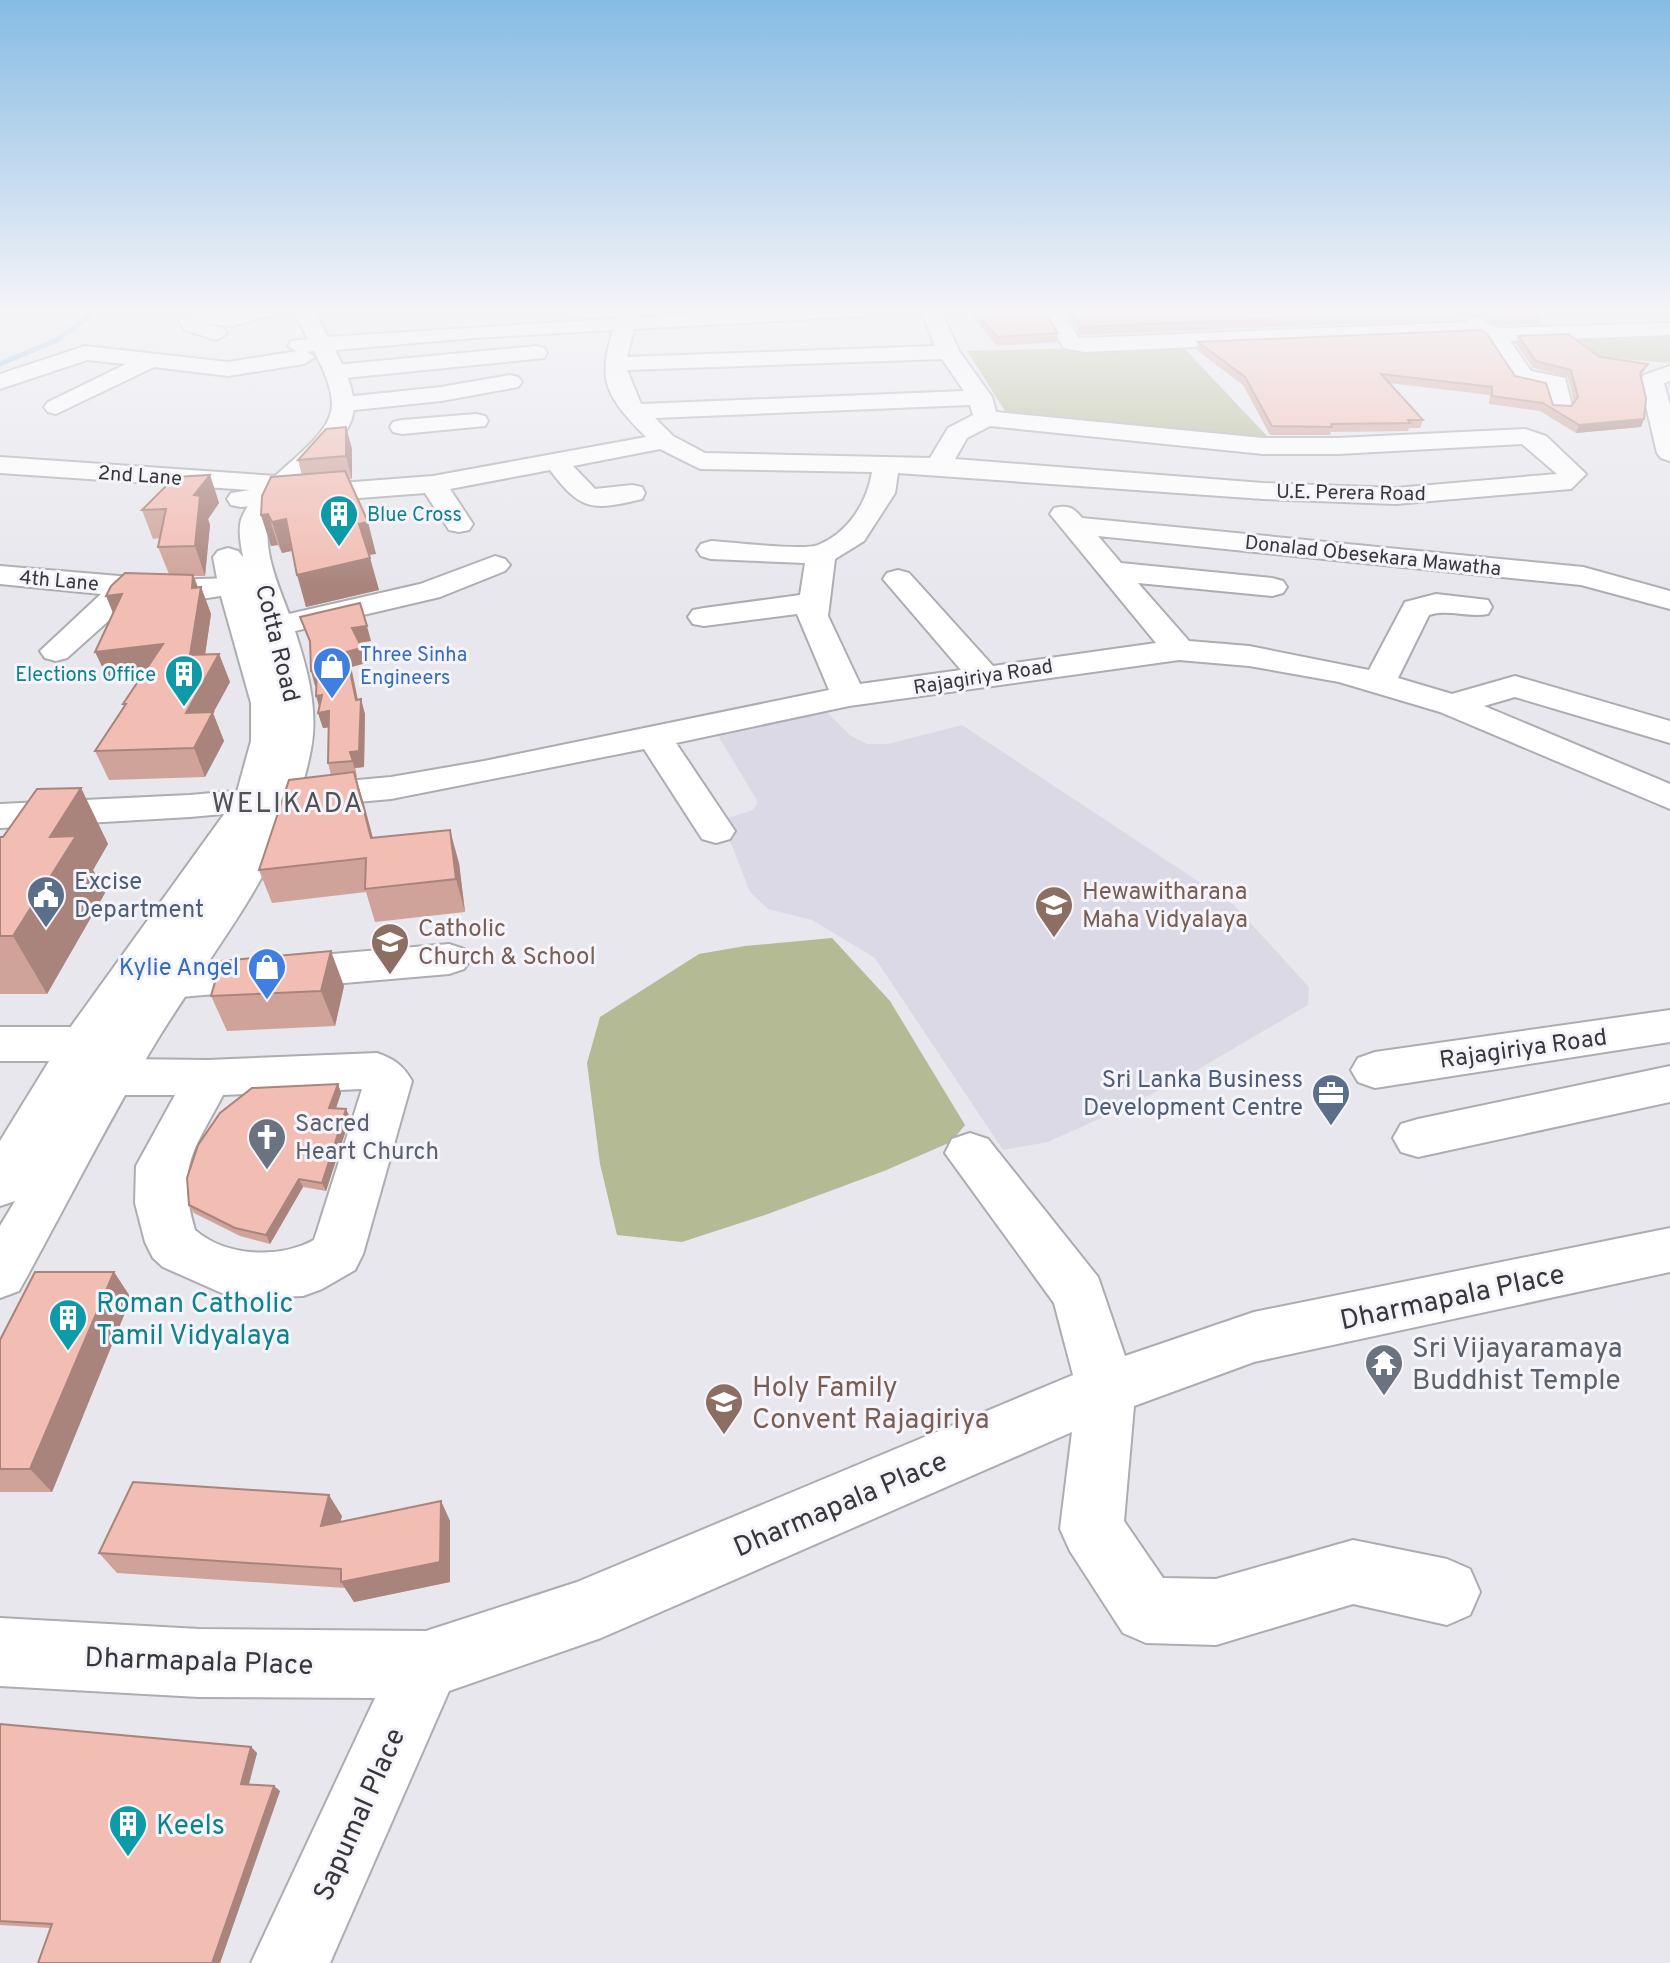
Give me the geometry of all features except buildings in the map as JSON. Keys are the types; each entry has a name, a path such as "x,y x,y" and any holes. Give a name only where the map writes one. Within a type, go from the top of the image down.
{"street":[{"path":"56,407 67,402"},
{"name":"Cotta Road","path":"0,1275 169,983 257,851 267,799 268,703 275,678 278,626 248,586 254,523 261,491 317,402"},
{"name":"Cotta Road","path":"275,678 248,586 227,531 317,427 322,419 323,402"},
{"path":"405,402 476,421"},
{"name":"U.E. Perera Road","path":"626,402 634,412 664,441 700,461 939,466 1263,491 1396,496 1562,483 1573,474 1537,441 1525,436 1263,446 983,408 634,412"},
{"path":"939,466 957,433 983,408 979,402"},
{"path":"1559,402 1560,406"},
{"path":"1657,402 1670,453"},
{"name":"2nd Lane","path":"0,465 261,491 433,484 664,441"},
{"path":"1263,446 1263,491"},
{"path":"556,461 585,497 593,500 632,493"},
{"path":"711,550 821,555 854,535 882,493 886,465"},
{"path":"1033,475 1179,650"},
{"path":"433,484 459,524"},
{"name":"Donalad Obesekara Mawatha","path":"1072,525 1583,576 1670,600"},
{"path":"821,555 812,616 849,696"},
{"path":"278,626 429,591 495,565"},
{"path":"1111,571 1272,587"},
{"path":"1583,576 1670,571"},
{"name":"4th Lane","path":"0,575 129,586 248,586"},
{"path":"898,579 984,676"},
{"path":"56,651 129,586"},
{"path":"704,617 816,602"},
{"path":"1379,683 1416,609 1436,603 1477,607"},
{"name":"Rajagiriya Road","path":"0,816 391,788 484,772 849,696 1179,650 1265,659 1344,673 1452,705 1670,798"},
{"path":"1452,705 1515,686 1670,732"},
{"path":"654,737 716,831"},
{"name":"Cotta Road","path":"0,1185 83,1044 267,799"},
{"path":"169,983 449,959"},
{"name":"Rajagiriya Road","path":"1375,1070 1670,1026"},
{"path":"0,1044 83,1044 123,1060 208,1078 377,1071 388,1081 384,1100 336,1254 303,1273 233,1275 182,1251 172,1242 161,1203 161,1166 208,1078"},
{"path":"1418,1138 1670,1084"},
{"path":"970,1153 1079,1294 1106,1389 1092,1529 1146,1610 1216,1612 1353,1572 1447,1592"},
{"name":"Dharmapala Place","path":"0,1652 199,1663 426,1665 578,1615 1106,1389 1254,1337 1670,1250"},
{"name":"Sapumal Place","path":"290,1963 426,1665"}],"shaded area":[{"name":"Hewawitharana Maha Vidyalaya","path":"814,709 828,713 851,736 867,744 888,744 962,725 1234,905 1309,987 1308,1005 1180,1080 1123,1108 1048,1142 1003,1150 875,958 812,920 768,909 750,892 722,820 753,810 758,802 714,729"}],"green space":[{"path":"999,402 1235,402 1268,437 1007,414"},
{"path":"832,938 890,1001 965,1125 951,1142 884,1171 682,1242 617,1235 600,1164 587,1063 600,1017 699,954 745,946"}],"place":[{"name":"Blue Cross","path":"339,548"},
{"name":"Three Sinha Engineers","path":"332,700"},
{"name":"Elections Office","path":"184,708"},
{"name":"Excise Department","path":"46,929"},
{"name":"Hewawitharana Maha Vidyalaya","path":"1054,939"},
{"name":"Catholic Church & School","path":"390,976"},
{"name":"Kylie Angel","path":"267,1001"},
{"name":"Sri Lanka Business Development Centre","path":"1331,1127"},
{"name":"Sacred Heart Church","path":"267,1171"},
{"name":"Roman Catholic Tamil Vidyalaya","path":"68,1352"},
{"name":"Sri Vijayaramaya Buddhist Temple","path":"1384,1397"},
{"name":"Holy Family Convent Rajagiriya","path":"724,1436"},
{"name":"Keels","path":"128,1858"}],"district":[{"name":"WELIKADA","path":"288,802"}]}
